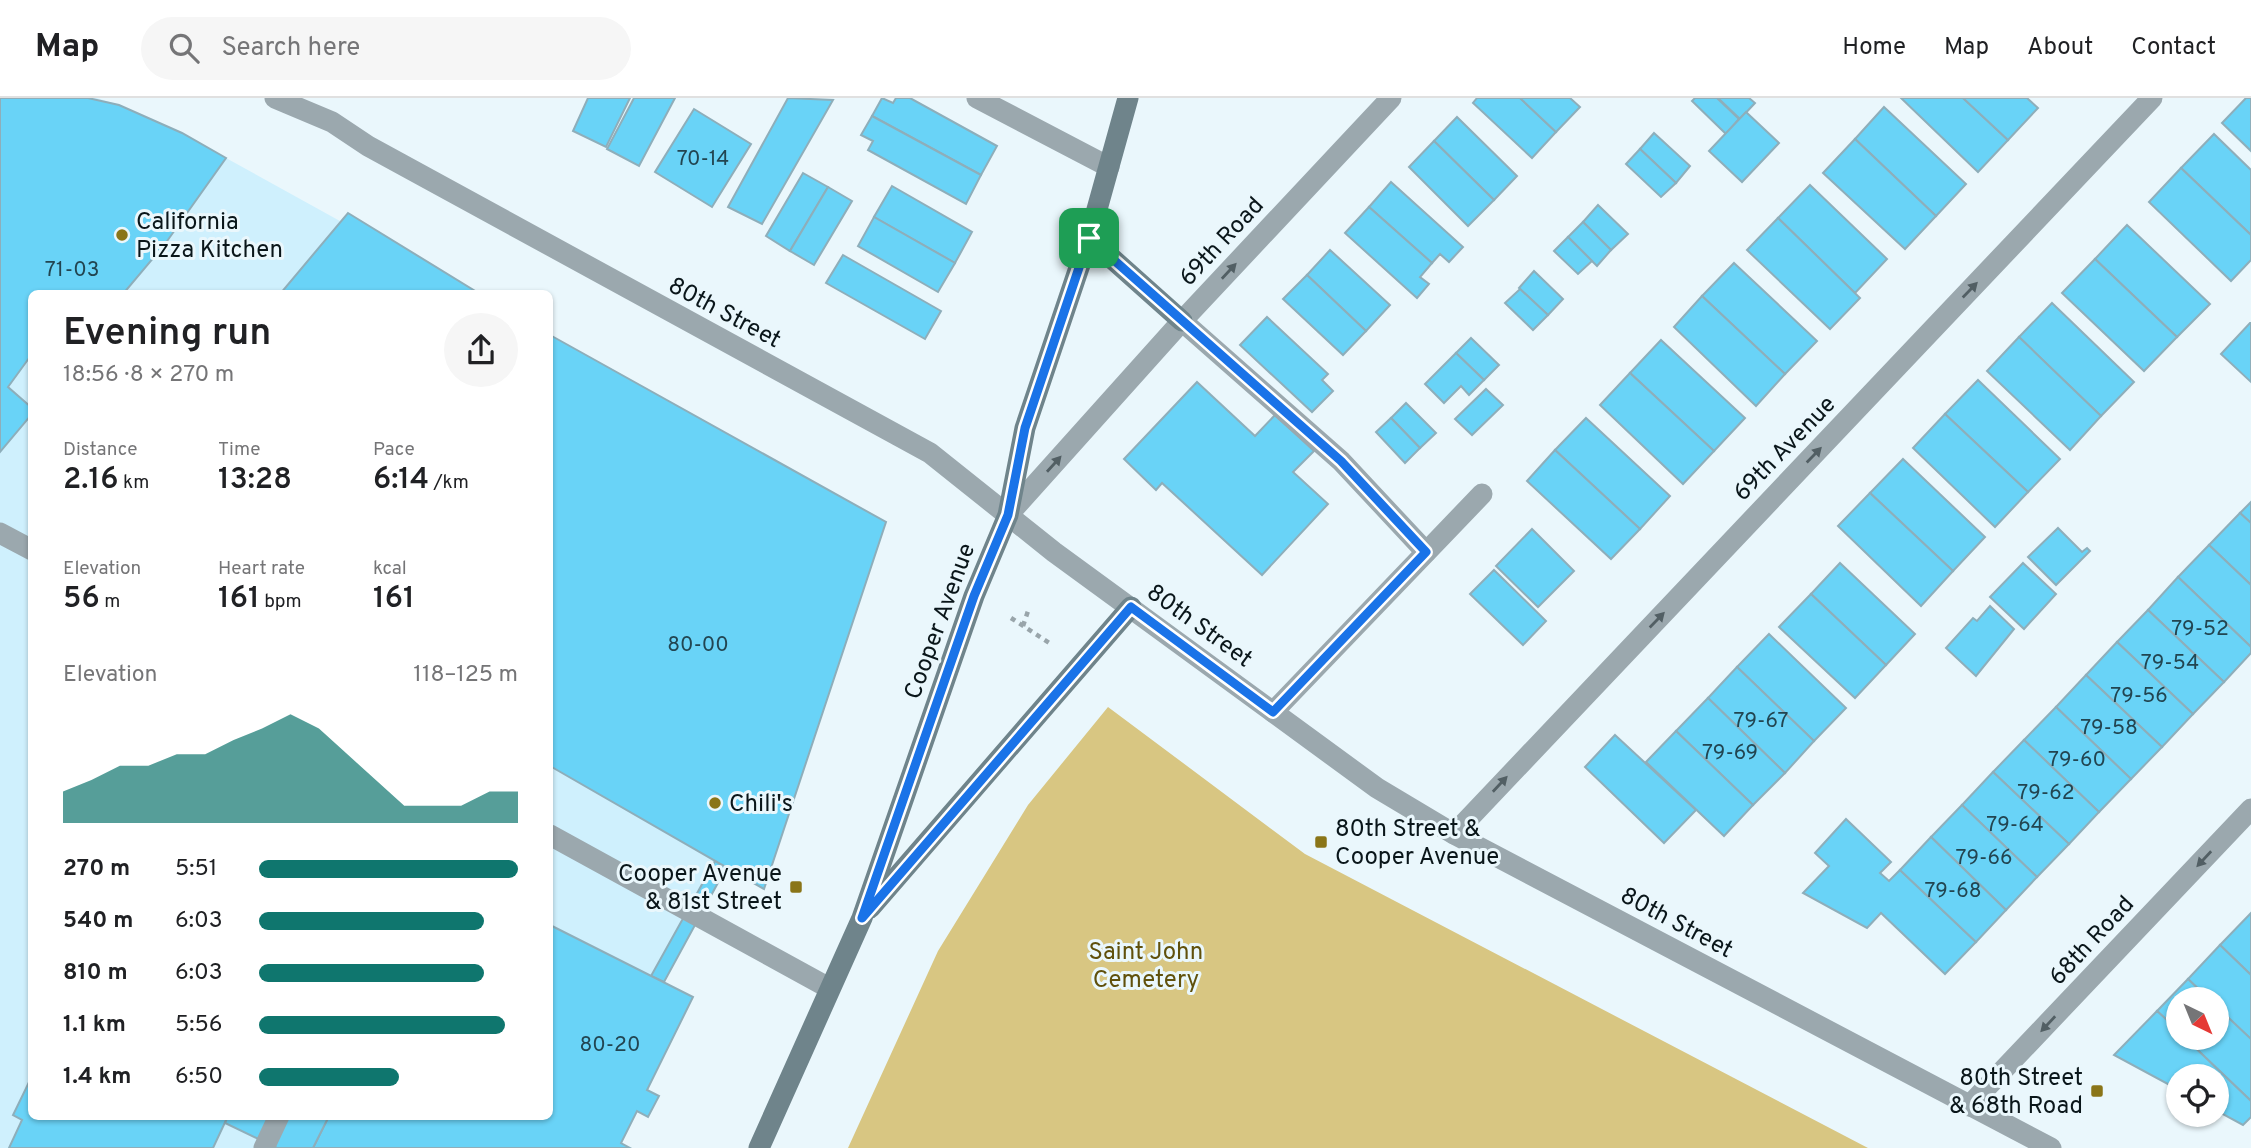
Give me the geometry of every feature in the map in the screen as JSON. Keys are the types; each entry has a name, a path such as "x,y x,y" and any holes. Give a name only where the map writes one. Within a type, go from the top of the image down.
{"main road":[{"name":"Cooper Avenue","path":"759,1148 828,988 862,918 974,596 1008,515 1025,428 1089,238 1128,98"},
{"path":"1089,238 1182,321"},
{"path":"862,918 1131,607"}],"street":[{"name":"80th Street","path":"275,98 332,122 368,146 604,277 930,453 1008,515 1377,789 1454,834 2051,1148"},
{"name":"80th Street","path":"314,98 332,122"},
{"path":"977,98 1109,167"},
{"name":"69th Road","path":"1008,515 1182,321 1391,98"},
{"name":"69th Avenue","path":"1454,834 2152,98"},
{"path":"1182,321 1341,461 1426,552"},
{"path":"1273,712 1482,494"},
{"path":"0,533 28,548"},
{"name":"68th Road","path":"1969,1106 2251,809"},
{"path":"553,837 828,988"},
{"path":"264,1148 277,1120"}],"path":[{"path":"1023,626 1028,611"},
{"path":"1011,618 1060,650"}],"shaded area":[{"path":"0,98 97,98 119,105 226,158 465,290 28,290 28,1120 553,1120 553,339 886,522 764,889 726,868 664,982 693,997 618,1148 0,1148"}],"green space":[{"name":"Saint John Cemetery","path":"1108,707 1305,854 1868,1148 848,1148 938,951 1028,805"}],"building":[{"path":"0,98 88,98 119,105 182,133 226,158 165,244 126,290 28,290 28,360 8,387 28,404 28,419 0,452"},
{"path":"588,98 630,98 606,147 573,131"},
{"path":"634,98 675,98 639,166 607,149"},
{"path":"788,98 833,100 762,224 728,207"},
{"path":"882,98 893,103 896,98 910,98 997,146 981,175 872,116"},
{"path":"1477,98 1520,98 1556,132 1532,158 1473,103"},
{"path":"1520,98 1570,98 1580,107 1556,132"},
{"path":"1695,98 1717,98 1739,119 1726,134 1692,101"},
{"path":"1718,98 1749,98 1755,103 1740,119"},
{"path":"1901,98 1963,98 2008,140 1978,172"},
{"path":"1963,98 2027,98 2038,108 2008,140"},
{"path":"2246,98 2251,98 2251,151 2222,123"},
{"path":"1884,107 1966,184 1936,216 1855,139"},
{"path":"694,109 751,144 712,207 655,172"},
{"path":"1746,112 1779,143 1742,182 1709,151"},
{"path":"872,116 981,175 966,204 868,150 873,141 861,135"},
{"path":"1457,117 1517,176 1494,200 1434,141"},
{"path":"1654,133 1690,166 1676,183 1640,149"},
{"path":"2214,134 2251,170 2251,235 2181,168"},
{"path":"1855,139 1936,216 1905,249 1823,173"},
{"path":"1434,141 1494,200 1468,226 1409,167"},
{"path":"1640,149 1676,183 1661,197 1626,164"},
{"path":"2181,168 2251,235 2251,260 2231,281 2149,202"},
{"path":"803,173 828,187 790,251 766,236"},
{"path":"1391,182 1463,247 1449,262 1440,254 1432,263 1369,207"},
{"path":"1810,185 1887,259 1855,293 1778,218"},
{"path":"892,186 972,232 955,263 874,217"},
{"path":"828,187 852,201 814,265 790,251"},
{"path":"1598,205 1628,234 1611,250 1583,222"},
{"path":"1369,207 1432,263 1420,277 1429,284 1417,298 1345,233"},
{"path":"348,213 473,290 283,290"},
{"path":"874,217 955,263 938,292 858,246"},
{"path":"1778,218 1860,298 1830,329 1747,250"},
{"path":"1583,222 1611,250 1597,266 1568,237"},
{"path":"2127,225 2210,304 2177,337 2095,259"},
{"path":"1568,237 1592,261 1578,274 1554,251"},
{"path":"1330,250 1390,305 1366,331 1307,275"},
{"path":"843,255 941,311 925,339 826,283"},
{"path":"2095,259 2177,337 2144,371 2062,293"},
{"path":"1734,263 1817,341 1785,374 1702,296"},
{"path":"1534,271 1563,299 1548,315 1519,288"},
{"path":"1307,275 1366,331 1343,355 1283,299"},
{"path":"1520,289 1548,315 1533,330 1505,303"},
{"path":"1702,296 1785,374 1756,406 1674,327"},
{"path":"2052,303 2134,382 2101,416 2019,337"},
{"path":"1267,317 1328,374 1322,380 1333,391 1312,412 1240,345"},
{"path":"2251,323 2251,382 2221,354"},
{"path":"553,337 886,522 764,889 553,768"},
{"path":"2019,337 2101,416 2070,450 1987,371"},
{"path":"1471,338 1499,365 1484,380 1456,353"},
{"path":"1661,340 1745,418 1714,451 1630,373"},
{"path":"1456,353 1484,380 1469,395 1461,386 1444,403 1425,384"},
{"path":"1630,373 1714,451 1683,484 1600,405"},
{"path":"1978,380 2060,459 2028,492 1945,414"},
{"path":"1197,382 1255,436 1275,415 1314,451 1293,472 1328,504 1262,575 1162,483 1156,490 1124,459"},
{"path":"1486,389 1503,405 1472,435 1455,419"},
{"path":"1406,403 1436,433 1420,448 1391,418"},
{"path":"1945,414 2028,492 1995,527 1913,448"},
{"path":"1391,418 1420,448 1405,463 1376,432"},
{"path":"1586,418 1670,496 1640,529 1555,450"},
{"path":"1555,450 1640,529 1611,559 1527,481"},
{"path":"1903,459 1985,537 1953,571 1870,493"},
{"path":"1870,493 1953,571 1921,606 1838,526"},
{"path":"2251,502 2251,523 2240,513"},
{"path":"2240,513 2251,523 2251,585 2209,545"},
{"path":"2058,528 2082,552 2087,548 2090,551 2056,585 2028,557"},
{"path":"1532,529 1574,571 1538,607 1496,566"},
{"path":"2209,545 2251,585 2251,647 2178,577"},
{"path":"1840,563 1915,634 1886,665 1811,594"},
{"path":"2023,563 2056,594 2024,629 1990,597"},
{"path":"1494,570 1546,621 1523,645 1470,594"},
{"path":"2178,577 2251,647 2251,653 2224,682 2148,610"},
{"path":"1811,594 1886,665 1855,698 1779,627"},
{"path":"1990,606 2014,629 1976,676 1946,648 1973,618 1977,621"},
{"path":"2148,610 2224,682 2193,714 2117,642"},
{"path":"1769,634 1846,708 1814,741 1737,667"},
{"path":"2117,642 2193,714 2162,747 2086,675"},
{"path":"1737,667 1814,741 1785,773 1708,698"},
{"path":"2086,675 2162,747 2131,779 2056,707"},
{"path":"1708,698 1785,773 1753,805 1676,731"},
{"path":"2056,707 2131,779 2099,812 2024,740"},
{"path":"1676,731 1753,805 1724,836 1646,762"},
{"path":"1615,735 1696,810 1664,843 1585,767"},
{"path":"2024,740 2099,812 2069,844 1993,772"},
{"path":"1993,772 2069,844 2037,877 1962,805"},
{"path":"1962,805 2037,877 2006,910 1931,837"},
{"path":"1846,819 1891,862 1880,873 1889,881 1900,870 1976,942 1945,974 1881,913 1867,928 1803,893 1829,866 1815,853"},
{"path":"1931,837 2006,910 1976,942 1900,870"},
{"path":"715,861 726,868 664,982 651,976"},
{"path":"2251,913 2251,975 2220,945"},
{"path":"553,927 693,997 647,1090 659,1096 648,1117 637,1111 621,1143 630,1148 313,1148 327,1120 553,1120"},
{"path":"2220,945 2251,975 2251,1039 2230,1019 2230,987 2196,987 2188,979"},
{"path":"2188,979 2196,987 2180,987"},
{"path":"2166,1002 2166,1019 2157,1011"},
{"path":"2157,1011 2166,1019 2166,1050 2198,1050 2212,1064 2166,1064 2166,1083 2114,1055"},
{"path":"2230,1019 2251,1039 2251,1101 2229,1080 2229,1064 2212,1064 2198,1050 2230,1050"},
{"path":"2229,1080 2251,1101 2251,1117 2243,1125 2229,1117"},
{"path":"28,1084 28,1120 226,1120 213,1148 9,1148 22,1120 13,1115"},
{"path":"226,1120 327,1120 313,1148 277,1148 225,1123"}],"place":[{"name":"California Pizza Kitchen","path":"122,235"},
{"name":"Chili's","path":"715,803"},
{"name":"80th Street & Cooper Avenue","path":"1321,842"},
{"name":"Cooper Avenue & 81st Street","path":"796,887"},
{"name":"80th Street & 68th Road","path":"2097,1091"}],"route":[{"path":"1089,238 1341,461 1426,552 1273,712 1131,607 862,918 974,596 1008,515 1025,428 1089,238"}]}
